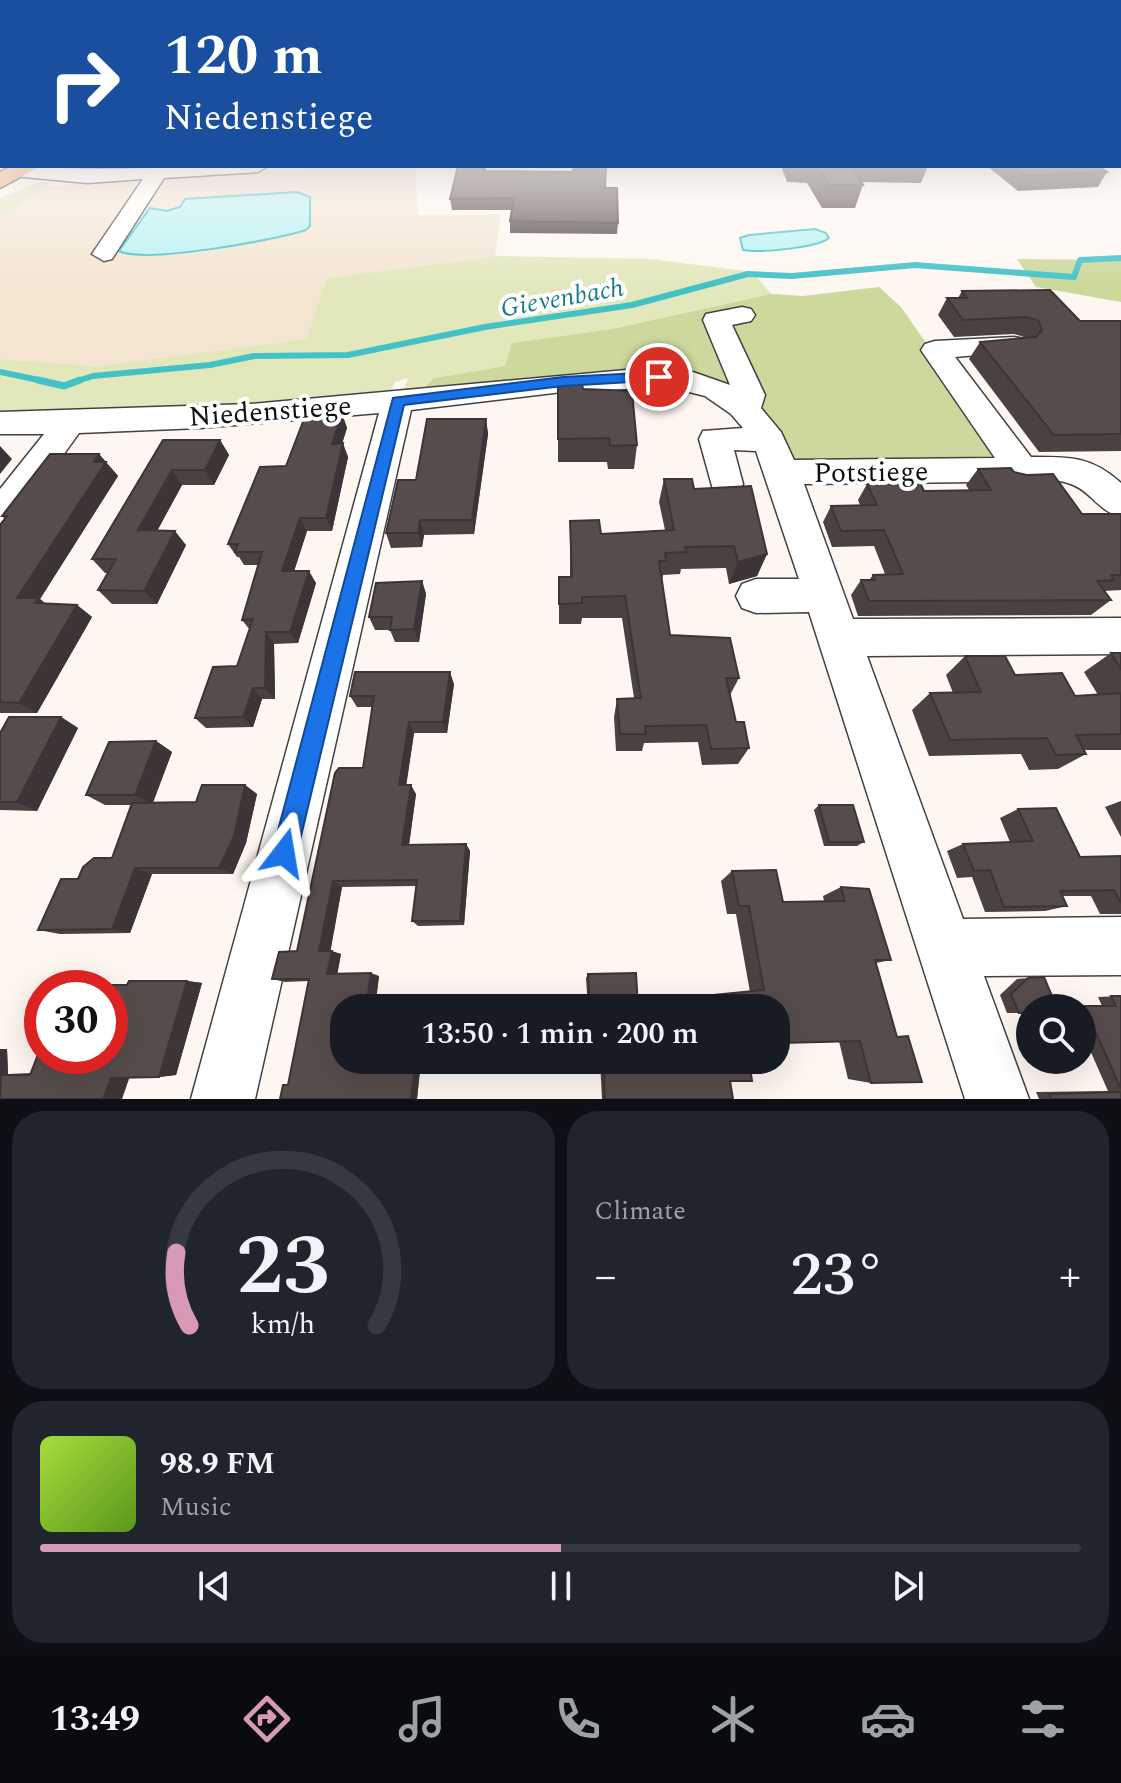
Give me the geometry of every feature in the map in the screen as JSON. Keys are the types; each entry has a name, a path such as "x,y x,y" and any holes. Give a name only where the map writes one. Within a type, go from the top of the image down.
{"street":[{"path":"104,254 150,184"},
{"path":"142,196 166,201"},
{"path":"742,315 716,320 750,395 746,408"},
{"path":"1014,345 935,350 1021,469"},
{"name":"Niedenstiege","path":"0,423 69,424 398,401 563,382 659,377 697,381 746,408 776,456"},
{"path":"223,1099 398,401"},
{"path":"0,515 69,424"},
{"path":"726,484 715,439 776,456"},
{"name":"Potstiege","path":"997,1099 776,456 1060,469 1089,474 1121,504"},
{"path":"756,596 832,616 1121,636"},
{"path":"946,948 1121,946"}],"shaded area":[{"path":"416,184 418,215 501,214 495,256 327,278 306,339 97,366 0,359 0,220 45,186"}],"green space":[{"path":"33,184 48,184 0,220 0,198"},
{"path":"495,256 651,259 753,272 771,294 610,329 513,343 505,366 434,378 425,387 404,389 408,378 395,382 389,394 202,410 0,418 0,359 97,366 306,339 327,278"},
{"path":"1017,259 1121,260 1121,302 1036,287"},
{"path":"879,287 901,307 1011,465 797,463 753,407 726,389 563,378 425,387 434,378 505,366 512,343 611,329 771,294 803,296"}],"water":[{"path":"297,192 310,197 310,226 306,230 181,253 155,255 119,251 150,208 167,211 180,207 185,199"},
{"path":"815,229 826,233 829,238 801,247 762,251 743,250 740,238 749,235"}],"building":[{"path":"454,184 605,184 605,188 617,188 618,223 510,221 514,198 450,199"},
{"path":"1050,290 1080,321 1121,321 1121,434 1054,435 980,342 1036,337 1042,330 1038,320 1025,317 963,320 947,298 967,298 962,291"},
{"path":"558,384 582,384 583,389 632,391 637,445 610,446 609,438 558,439"},
{"path":"306,414 342,414 332,444 343,443 326,518 300,518 282,571 309,571 290,632 266,632 265,688 253,688 243,717 195,718 213,667 237,666 253,619 242,620 262,552 235,552 238,544 228,544 260,467 286,466"},
{"path":"427,419 486,419 472,520 420,520 418,533 386,533 398,480 416,480"},
{"path":"163,440 220,440 205,470 172,470 138,530 175,531 144,591 98,590 116,559 92,559"},
{"path":"50,454 99,454 94,462 106,462 17,598 39,598 35,603 77,605 19,703 0,702 0,525 7,516 2,516"},
{"path":"1011,468 1014,472 1027,475 1053,474 1082,514 1121,514 1121,575 1111,575 1114,580 1097,581 1111,600 869,601 861,580 875,580 873,575 903,574 884,530 841,531 831,506 877,505 867,484 920,483 924,491 991,490 978,469"},
{"path":"664,479 692,479 694,489 751,486 767,554 738,562 734,546 685,547 686,552 665,553 666,561 659,561 670,635 730,638 739,678 726,678 736,722 744,722 749,748 711,749 706,725 645,726 646,734 620,734 617,699 641,698 625,596 582,597 582,603 559,604 559,577 572,577 570,521 599,520 601,534 674,530"},
{"path":"422,581 414,629 390,630 392,617 369,617 376,583"},
{"path":"1111,653 1121,653 1121,669"},
{"path":"965,656 1005,656 1015,675 1062,673 1075,696 1121,693 1121,734 1076,735 1086,754 1056,755 1047,738 950,740 930,693 981,692"},
{"path":"355,672 450,672 443,722 409,722 399,785 411,785 402,845 466,844 460,921 412,921 417,880 333,881 319,951 332,951 327,974 371,973 368,994 330,994 330,1074 414,1074 411,1099 280,1099 283,1085 288,1085 309,979 272,979 279,952 297,951 335,773 339,768 363,768 374,696 350,696"},
{"path":"9,717 61,717 17,802 0,802 0,733"},
{"path":"156,741 135,795 86,795 109,742"},
{"path":"202,785 245,785 234,836 219,868 135,868 112,929 38,930 61,879 78,879 83,867 94,858 112,858 132,803 196,802"},
{"path":"819,805 853,805 864,842 829,842"},
{"path":"1056,808 1080,857 1121,856 1121,903 1114,890 1060,891 1067,906 1004,907 990,870 974,871 963,844 1033,841 1018,809"},
{"path":"776,870 783,902 845,901 841,887 869,889 891,960 875,960 897,1037 908,1036 922,1082 871,1083 860,1041 790,1043 790,994 724,994 764,990 749,906 739,906 732,871"},
{"path":"636,973 637,994 589,994 588,974"},
{"path":"1044,977 1051,994 1016,994 1016,1006 1011,994 1028,978"},
{"path":"187,981 159,1077 111,1078 103,1099 0,1099 1,1075 128,1074 128,983"},
{"path":"1111,996 1121,996 1121,1089 1096,1033 1096,1006 1116,1006"},
{"path":"604,1074 751,1074 752,1081 730,1081 733,1099 605,1099"},
{"path":"1121,1092 1121,1099 1051,1099 1049,1094"}],"waterway":[{"name":"Gievenbach","path":"78,381 93,376 210,365 254,356 348,355 485,327 632,305 748,274 792,276 915,265 1074,277 1080,260 1121,258"},
{"name":"Gievenbach","path":"0,372 48,382"},
{"name":"Gievenbach","path":"38,380 64,386 78,381"},
{"name":"Gievenbach","path":"74,382 78,381"}],"route":[{"path":"284,853 398,401 563,382 659,377"}]}
